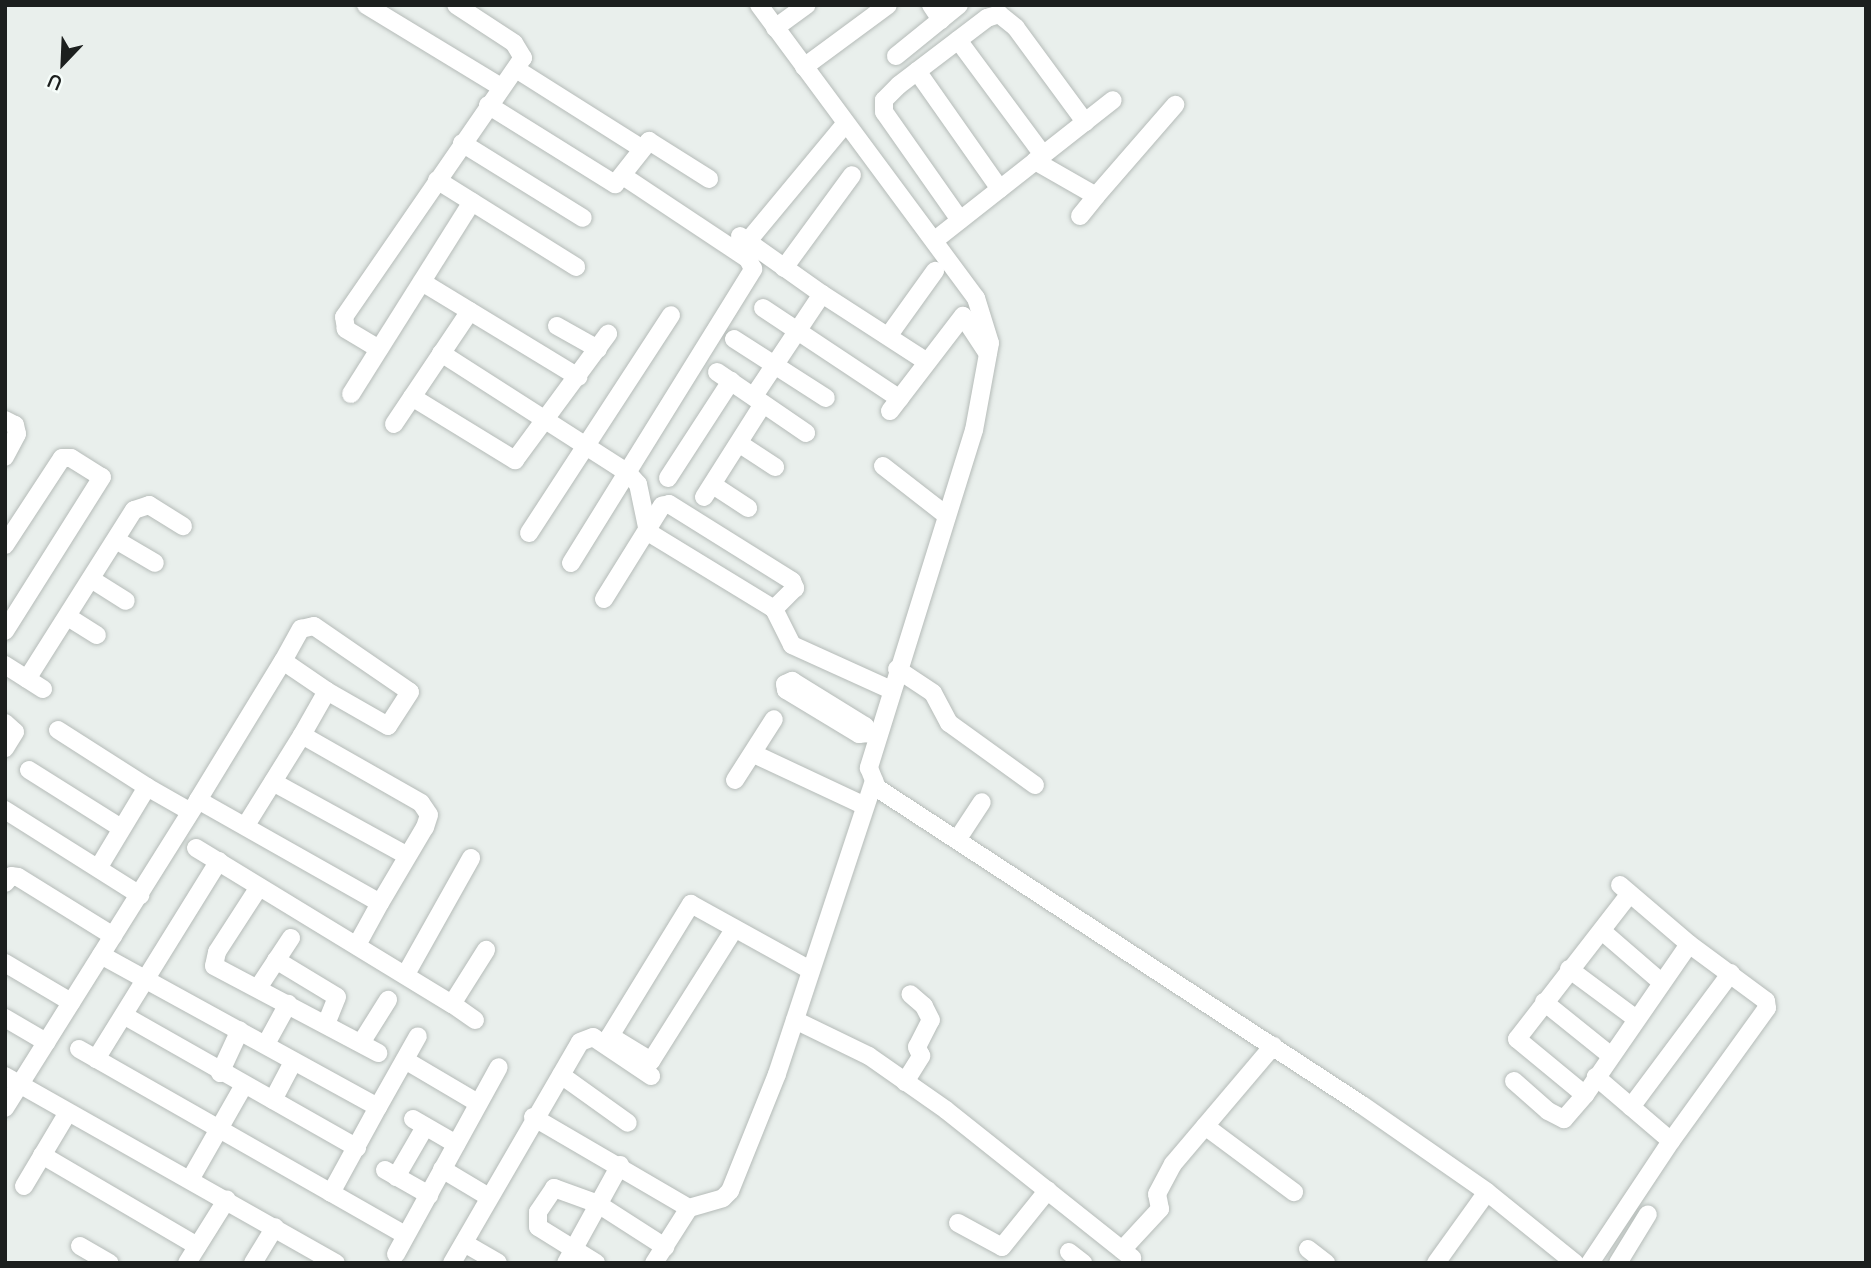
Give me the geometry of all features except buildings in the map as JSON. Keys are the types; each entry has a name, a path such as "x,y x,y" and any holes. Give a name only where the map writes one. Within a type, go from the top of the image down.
{"street":[{"path":"366,5 501,87"},
{"path":"379,349 342,322 523,58 522,49 456,5"},
{"path":"759,5 936,240 976,298 990,343 974,430 891,690 872,736 869,768 874,781 893,801 1273,1046 1487,1192 1575,1263"},
{"path":"775,28 807,5"},
{"path":"804,67 888,5"},
{"path":"896,56 936,12 960,5"},
{"path":"960,220 884,112 888,94 917,71 993,15 1004,15 1085,122"},
{"path":"958,40 1039,158 1097,196"},
{"path":"516,69 641,148"},
{"path":"917,71 1000,189"},
{"path":"936,240 1113,100"},
{"path":"1080,216 1175,105"},
{"path":"488,106 615,184 649,141 709,179"},
{"path":"846,123 744,238 783,268 928,362"},
{"path":"462,144 583,218"},
{"path":"783,268 852,175"},
{"path":"571,563 703,357 753,264 623,176"},
{"path":"437,180 576,267"},
{"path":"351,394 472,202"},
{"path":"889,335 935,271"},
{"path":"422,282 578,377"},
{"path":"748,508 708,491 740,444 773,367 822,294"},
{"path":"763,308 895,405 963,316 988,355"},
{"path":"394,424 470,311"},
{"path":"529,533 671,315"},
{"path":"412,397 510,460 520,457 603,342 557,326"},
{"path":"734,338 773,367 826,398"},
{"path":"441,353 628,472 638,484 648,532 774,609 792,645 891,690"},
{"path":"668,478 724,376 806,433"},
{"path":"5,420 15,425 18,433 5,457"},
{"path":"740,444 775,467"},
{"path":"5,545 62,458 71,458 102,477 5,631"},
{"path":"883,466 946,515"},
{"path":"27,679 140,505 149,505 183,526"},
{"path":"604,599 662,506 677,507 792,581 795,588 774,609"},
{"path":"116,540 155,563"},
{"path":"91,579 126,601"},
{"path":"68,617 97,635"},
{"path":"5,1108 13,1080 46,1042 140,895 301,629 314,626 410,692 388,726 327,691 283,661"},
{"path":"5,665 43,689"},
{"path":"897,669 933,693 949,723 1035,785"},
{"path":"246,825 327,691"},
{"path":"735,780 774,719"},
{"path":"5,723 15,732 5,748"},
{"path":"58,730 147,787 246,825 380,902"},
{"path":"302,735 421,803 429,815 358,943"},
{"path":"754,754 863,805"},
{"path":"29,770 121,828"},
{"path":"654,1263 689,1208 723,1198 730,1191 795,1020 863,805 874,781"},
{"path":"273,782 406,855"},
{"path":"99,867 147,787"},
{"path":"957,840 982,802"},
{"path":"5,810 140,895"},
{"path":"196,848 358,943 475,1020"},
{"path":"407,974 471,858"},
{"path":"96,1059 149,979 219,861"},
{"path":"5,883 11,876 18,877 113,936"},
{"path":"259,887 213,962 219,970 378,1053"},
{"path":"1585,1095 1517,1039 1569,969 1602,931 1624,891 1689,944 1766,1000 1767,1007 1671,1141 1590,1263"},
{"path":"733,931 651,1061 610,1036 691,904 733,931 810,970"},
{"path":"1602,931 1661,982"},
{"path":"258,988 291,937"},
{"path":"1514,1082 1548,1111 1564,1119 1585,1095 1635,1018 1689,944"},
{"path":"452,1004 485,950"},
{"path":"101,955 378,1107"},
{"path":"276,960 337,997 326,1024"},
{"path":"5,963 71,1002"},
{"path":"1569,969 1635,1018"},
{"path":"1631,1107 1731,973"},
{"path":"905,1082 921,1056 917,1047 931,1015 910,994"},
{"path":"361,1043 388,1000"},
{"path":"1544,1002 1610,1055"},
{"path":"266,1044 288,1004"},
{"path":"125,1016 220,1073 357,1148"},
{"path":"5,1018 46,1042"},
{"path":"795,1020 869,1056 1048,1190 1125,1256 1160,1209 1161,1182 1273,1046"},
{"path":"220,1073 240,1030"},
{"path":"331,1193 418,1035"},
{"path":"452,1263 533,1117 580,1042 593,1037 652,1076"},
{"path":"79,1049 405,1235"},
{"path":"405,1060 478,1102"},
{"path":"273,1100 293,1062"},
{"path":"397,1254 499,1067"},
{"path":"561,1075 628,1123"},
{"path":"1596,1077 1671,1141"},
{"path":"13,1080 67,1114 191,1178 329,1261"},
{"path":"191,1178 244,1085"},
{"path":"24,1186 67,1114"},
{"path":"533,1117 620,1165 689,1208"},
{"path":"429,1195 391,1174 419,1123 456,1144"},
{"path":"1205,1126 1294,1192"},
{"path":"42,1155 197,1246"},
{"path":"569,1256 620,1165"},
{"path":"442,1169 489,1197"},
{"path":"596,1263 569,1256 538,1227 538,1212 554,1188 597,1204 664,1247"},
{"path":"958,1223 1002,1247 1048,1190"},
{"path":"1436,1263 1487,1192"},
{"path":"187,1263 227,1199"},
{"path":"1618,1263 1648,1214"},
{"path":"253,1263 275,1227"},
{"path":"464,1243 498,1263"},
{"path":"80,1246 109,1263"},
{"path":"1308,1249 1326,1263"}]}
